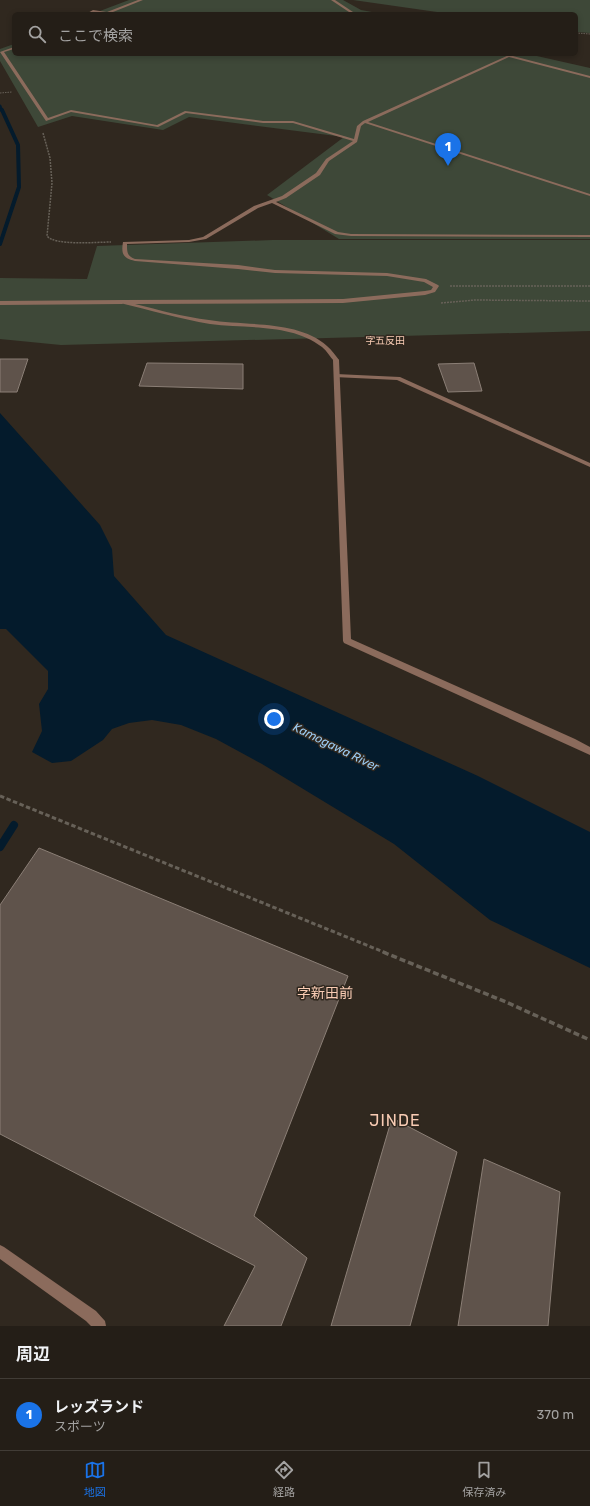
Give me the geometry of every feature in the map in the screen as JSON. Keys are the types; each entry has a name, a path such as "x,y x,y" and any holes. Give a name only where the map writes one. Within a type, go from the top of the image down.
{"street":[{"path":"110,12 141,0"},
{"path":"334,0 351,12"},
{"path":"12,49 2,52 47,120 71,111 158,126 185,112 263,122 293,122 356,141"},
{"path":"0,303 343,301 433,291 436,286 431,282 422,279 340,272 279,272 238,266 134,260 128,258 125,254 125,243 198,240 210,235 256,206 284,197 318,174 327,160 356,141 359,126 364,122 509,56 590,77"},
{"path":"364,122 590,195"},
{"path":"272,201 337,233 351,235 590,236"},
{"path":"122,302 206,322 224,325 271,326 289,330 311,338 331,352 336,360 347,641 590,751"},
{"path":"336,376 398,378 590,465"},
{"path":"0,1251 91,1316 100,1326"}],"path":[{"path":"578,33 590,34"},
{"path":"0,94 14,92"},
{"path":"42,128 52,173 51,208 46,234 47,237 53,241 60,242 125,243"},
{"path":"436,304 476,300 590,301"},
{"path":"0,796 506,1002 590,1040"}],"green space":[{"path":"129,0 343,0 361,10 372,12 97,12"},
{"path":"353,0 590,0 590,33 578,32 578,12 437,12"},
{"path":"12,45 12,56 537,56 590,68 590,239 339,239 267,195 344,137 189,117 163,130 72,116 38,127 0,61 0,49"},
{"path":"273,240 590,240 590,331 61,345 0,339 0,278 87,279 97,246"}],"water":[{"name":"Kamogawa River","path":"0,413 100,525 112,549 114,576 166,635 478,776 590,832 590,968 490,920 394,844 262,764 216,739 181,725 152,720 129,723 112,729 103,740 71,761 52,763 32,752 42,731 39,704 48,689 48,671 6,629 0,629"}],"building":[{"path":"0,359 28,359 17,392 0,392"},
{"path":"147,363 243,364 243,389 139,386"},
{"path":"474,363 482,391 448,392 438,364"},
{"path":"39,848 348,976 254,1216 307,1258 281,1326 224,1326 255,1266 0,1134 0,905"},
{"path":"392,1118 457,1152 410,1326 331,1326"},
{"path":"484,1159 560,1192 548,1326 458,1326"}],"waterway":[{"path":"0,106 2,111"},
{"path":"0,244 19,187 18,145 2,110"},
{"path":"0,847 14,825"}],"place":[{"name":"レッズランド","path":"448,166"}],"district":[{"name":"字五反田","path":"385,341"},
{"name":"字新田前","path":"325,993"},
{"name":"JINDE","path":"395,1120"}]}
